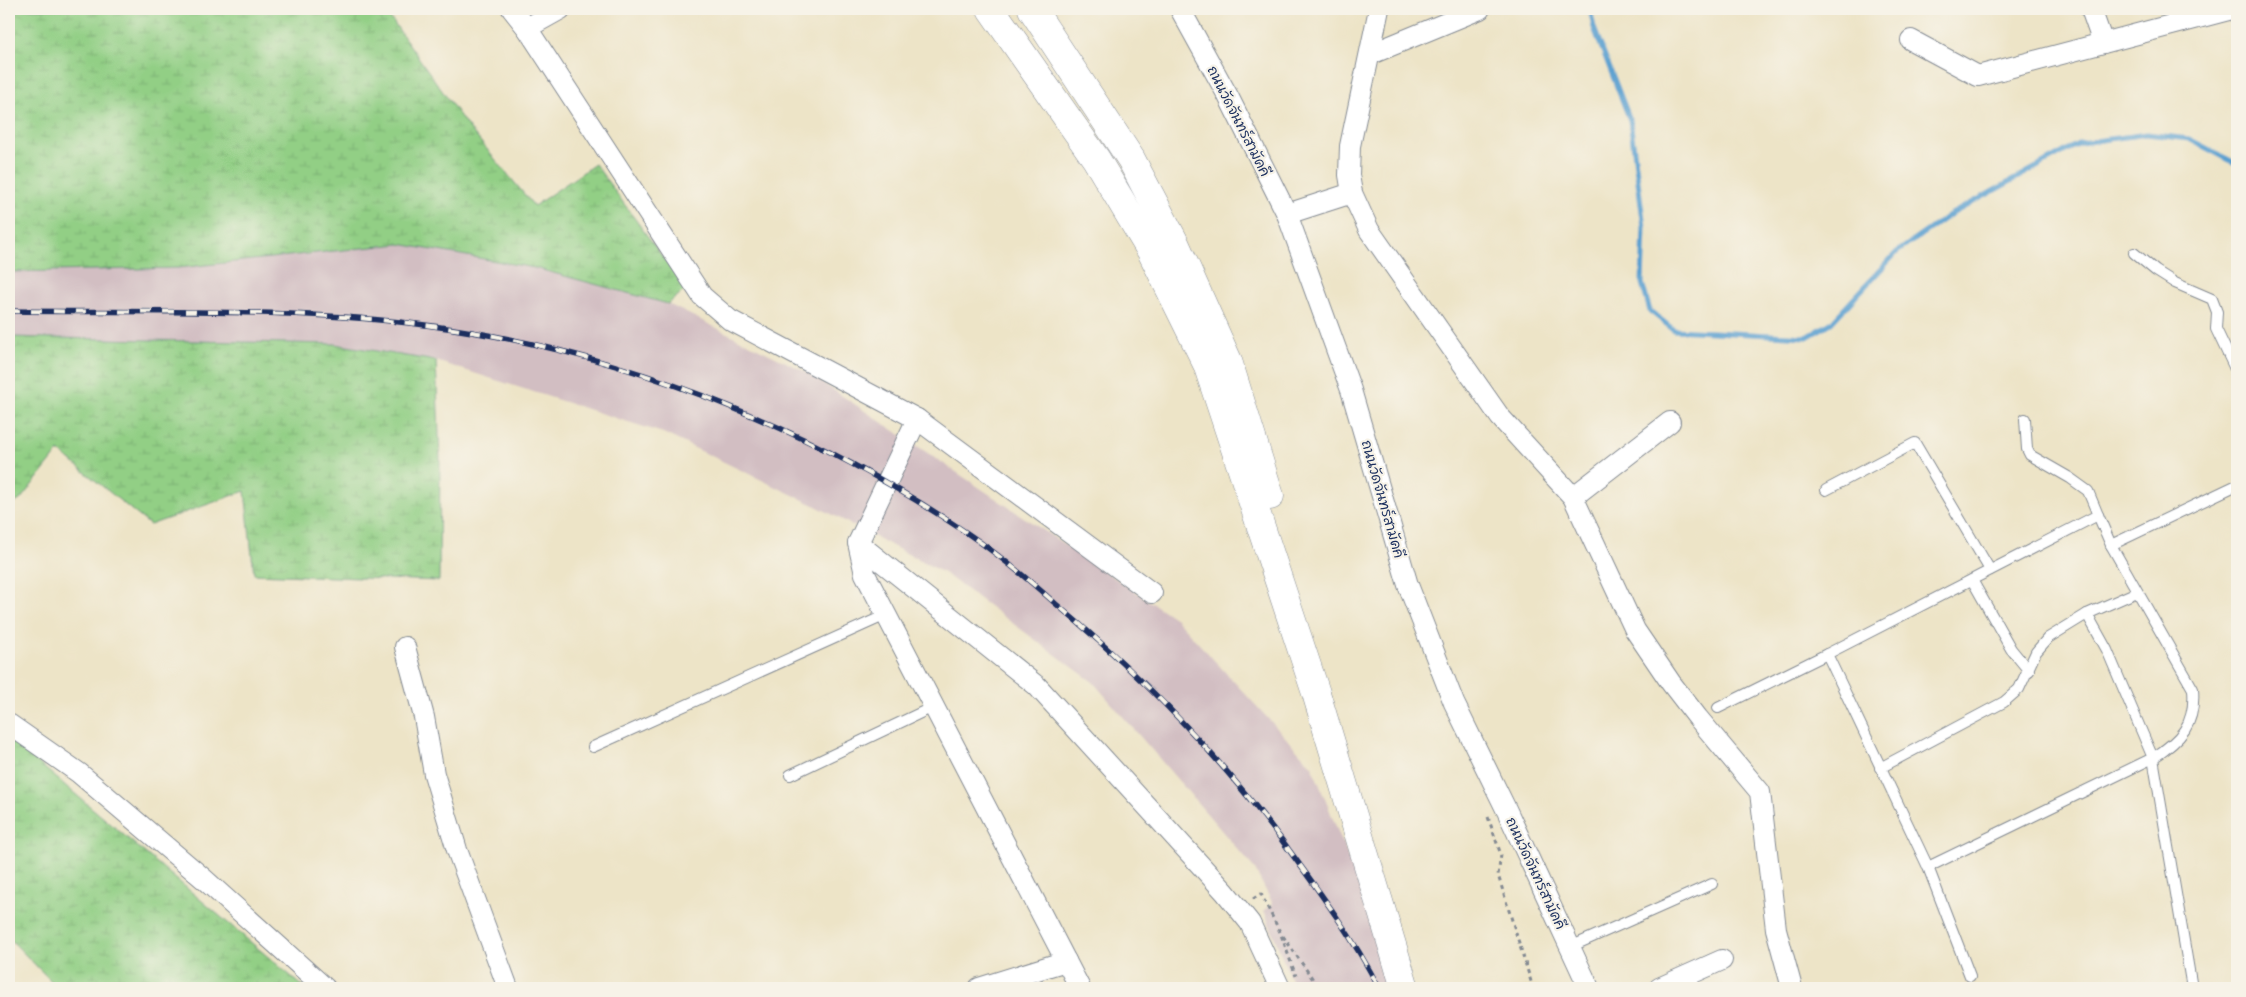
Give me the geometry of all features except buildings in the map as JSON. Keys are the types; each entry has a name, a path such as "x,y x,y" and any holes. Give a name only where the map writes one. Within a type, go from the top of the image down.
{"highway":[{"path":"991,9 1096,158 1151,251 1207,364 1316,694 1405,988"},
{"path":"1032,9 1131,159 1175,242 1228,361 1267,485 1328,698 1418,988"}],"street":[{"path":"512,9 527,28 702,296 730,320 917,419 1152,593"},
{"path":"527,28 561,9"},
{"name":"ถนนวัดจันทร์สามัคคี","path":"1180,9 1228,96 1287,214 1351,390 1412,594 1454,703 1588,988"},
{"path":"1379,9 1350,146 1349,175 1352,194 1368,230 1500,417 1573,496 1636,630 1698,718 1760,792 1776,929 1792,988"},
{"path":"1371,54 1480,9"},
{"path":"2091,9 2103,43"},
{"path":"1911,40 1978,76 2232,9"},
{"path":"1287,214 1352,194"},
{"path":"917,419 858,543 864,574 935,706 1080,988"},
{"path":"1573,496 1670,422"},
{"path":"858,543 1037,686 1225,892 1250,923 1289,984"},
{"path":"405,647 424,716 434,774 457,850 508,988"},
{"path":"9,724 86,780 204,879 325,988"},
{"path":"1659,988 1722,960"},
{"path":"978,988 1066,961"}],"lane":[{"path":"2134,252 2175,283 2212,299 2217,312 2216,329 2237,373"},
{"path":"1928,867 2153,758 2179,740 2190,720 2194,702 2193,689 2111,545 2088,491 2030,455 2027,449 2025,420"},
{"path":"1826,490 1915,443 1990,570"},
{"path":"2111,545 2237,485"},
{"path":"1718,708 2098,515"},
{"path":"1972,580 2011,649 2029,671"},
{"path":"1880,768 2004,702 2019,689 2029,671 2036,652 2048,638 2087,614 2137,592"},
{"path":"2087,614 2107,650 2153,758 2192,988"},
{"path":"593,747 886,615"},
{"path":"1827,654 1928,867 1970,976"},
{"path":"790,775 935,706"},
{"path":"1570,947 1712,884"}],"path":[{"path":"1486,813 1501,855 1498,874 1533,988"},
{"path":"1289,984 1280,932 1319,988"}],"shaded area":[{"path":"9,234 399,244 535,268 668,304 808,373 1176,619 1312,766 1378,932 1396,988 1294,988 1264,910 1273,904 1254,868 1093,682 944,573 814,505 663,433 436,361 335,344 9,337"}],"green space":[{"path":"9,9 384,9 465,123 534,206 595,164 686,289 668,304 535,268 399,244 178,268 9,272"},
{"path":"9,337 335,344 436,361 440,460 439,581 254,574 245,491 150,525 59,451 20,500 9,506"},
{"path":"9,738 305,988 58,988 9,938"}],"waterway":[{"path":"1590,9 1594,28 1630,120 1644,227 1642,283 1650,311 1674,330 1807,337 1831,323 1897,252 1948,216 2080,143 2147,134 2189,139 2237,164"}],"railway":[{"path":"9,311 299,314 357,318 472,332 537,345 602,362 667,383 730,407 792,434 852,464 911,497 990,549 1024,576 1147,686 1203,744 1281,839 1333,912 1379,988"}]}
